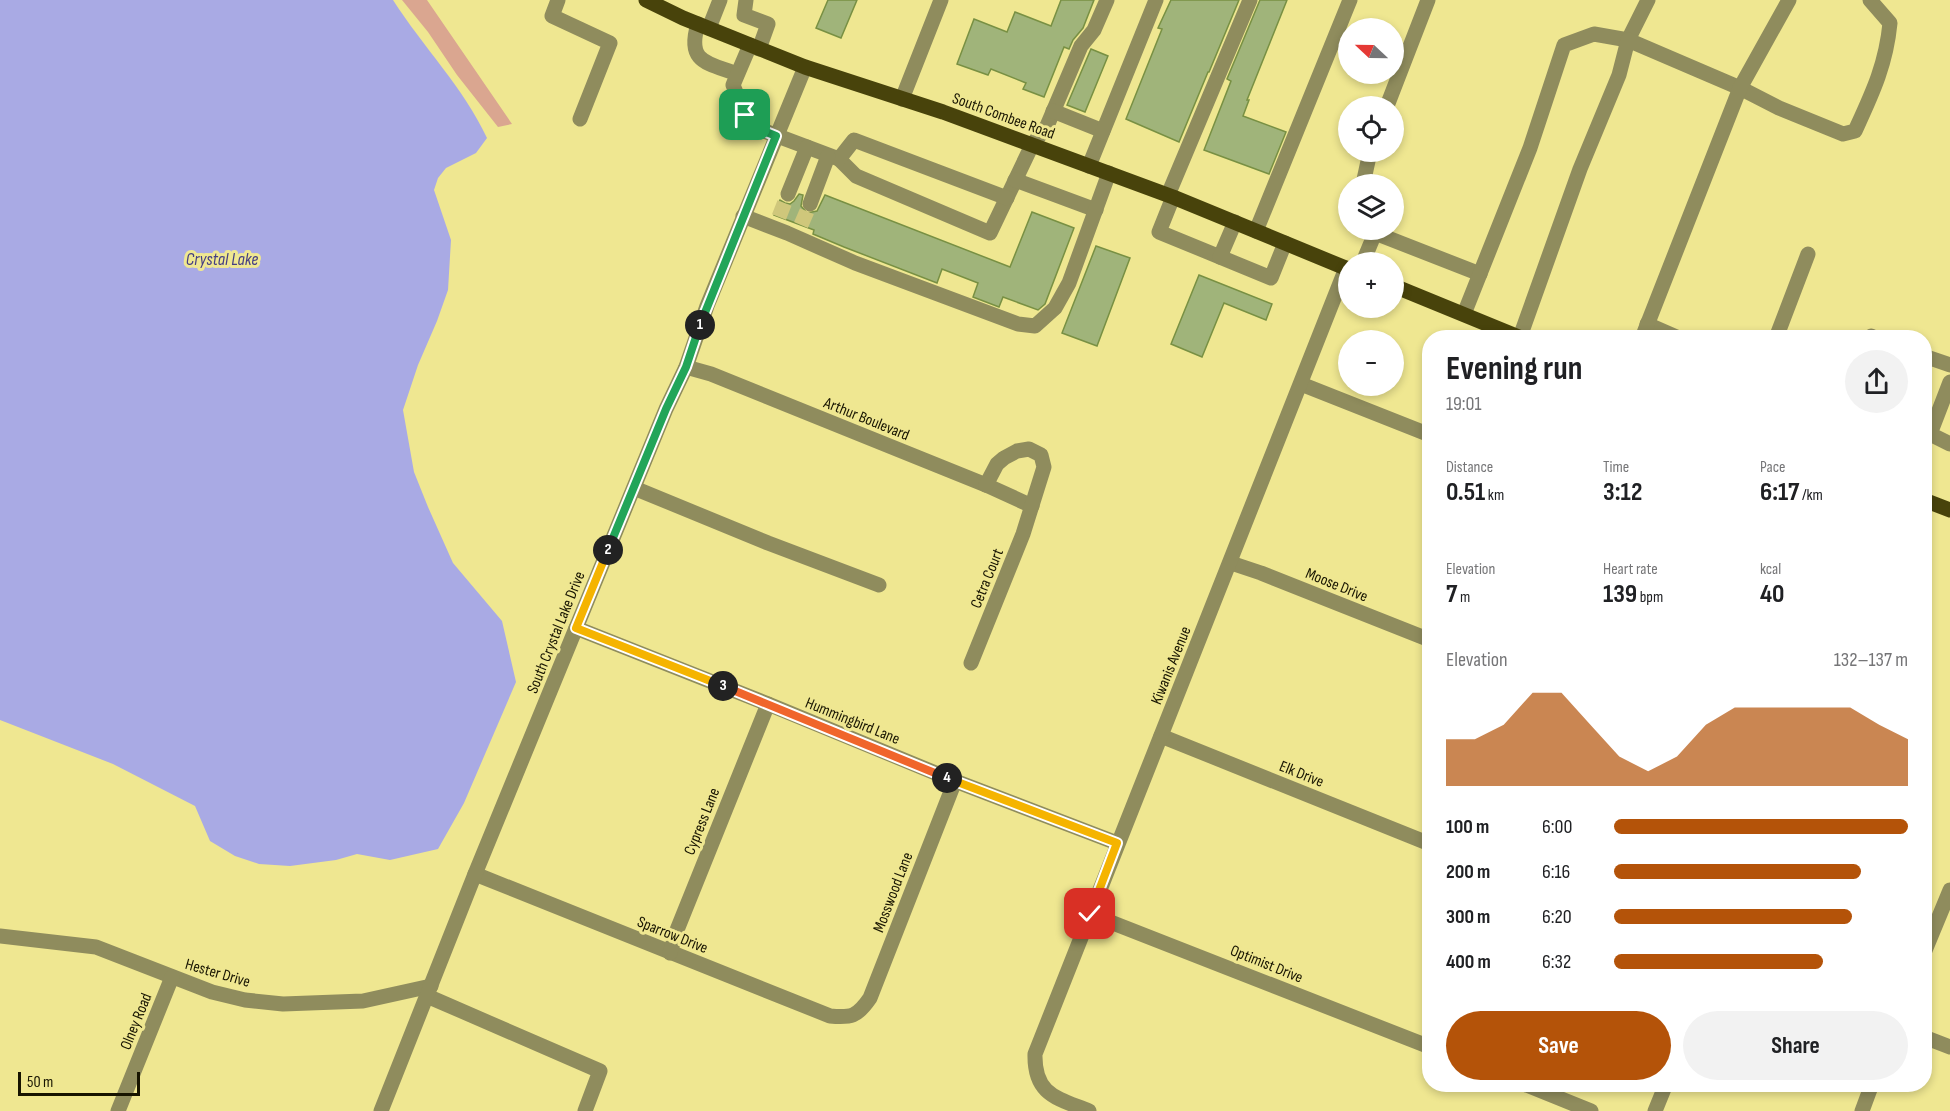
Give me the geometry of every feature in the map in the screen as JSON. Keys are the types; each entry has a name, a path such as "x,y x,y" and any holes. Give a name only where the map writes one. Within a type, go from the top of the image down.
{"main road":[{"name":"South Combee Road","path":"646,0 805,67 903,99 1109,173 1338,264"},
{"path":"1404,290 1504,330"},
{"path":"1932,503 1950,510"}],"street":[{"path":"558,0 552,16 610,43 580,119"},
{"path":"720,0 704,26 696,31 695,52 700,59 737,74"},
{"path":"746,0 744,15 768,24 737,74 733,85 745,115 759,129 834,157 856,176 990,233 1032,145 1047,126 1081,46 1094,30 1107,0"},
{"path":"903,99 941,0"},
{"path":"1089,166 1156,0"},
{"path":"1250,0 1171,196 1159,232 1271,278 1286,243"},
{"path":"1256,231 1350,0"},
{"path":"1391,96 1428,0"},
{"path":"1523,330 1580,169 1619,75 1628,40 1648,0"},
{"path":"1645,330 1740,88 1789,0"},
{"path":"1464,314 1530,148 1564,45 1594,34 1628,40 1740,88 1779,108 1843,134 1855,131 1879,78 1889,40 1890,23 1869,0"},
{"name":"South Crystal Lake Drive","path":"381,1111 475,874 666,409 686,367 707,306 805,67"},
{"path":"1053,111 1103,131"},
{"path":"810,204 834,157 854,140 1007,198"},
{"path":"788,194 807,147"},
{"path":"743,216 760,223 799,231 855,263 1018,324 1035,326 1055,308 1069,283 1109,173"},
{"path":"1015,180 1096,210"},
{"path":"760,223 779,217"},
{"path":"1220,257 1234,222"},
{"path":"1397,240 1479,274"},
{"path":"1779,330 1808,254"},
{"name":"Kiwanis Avenue","path":"1089,1111 1053,1096 1042,1086 1035,1071 1035,1054 1338,290"},
{"path":"1932,359 1950,365"},
{"name":"Arthur Boulevard","path":"686,367 711,374 986,485 1032,506"},
{"path":"1932,427 1950,382"},
{"path":"1300,384 1422,432"},
{"path":"1932,441 1950,444"},
{"name":"Cetra Court","path":"971,663 1023,534 1044,467 1041,455 1029,449 1017,451 1004,458 997,464 986,485"},
{"path":"634,488 768,543 879,585"},
{"name":"Moose Drive","path":"1231,563 1422,637"},
{"name":"Hummingbird Lane","path":"576,628 955,781 1117,843"},
{"name":"Cypress Lane","path":"670,953 676,930 768,704"},
{"name":"Elk Drive","path":"1161,736 1422,841"},
{"name":"Mosswood Lane","path":"858,1013 870,998 955,781"},
{"name":"Sparrow Drive","path":"475,874 830,1016 848,1017 858,1013"},
{"path":"1932,934 1950,890"},
{"name":"Optimist Drive","path":"1090,914 1422,1044"},
{"name":"Hester Drive","path":"0,936 96,947 212,992 245,1000 284,1004 363,1001 429,991"},
{"name":"Olney Road","path":"118,1111 172,977"},
{"path":"429,991 600,1071 585,1111"},
{"path":"1932,1040 1950,1047"},
{"path":"1544,1092 1591,1111"},
{"path":"1655,1111 1663,1092"},
{"path":"1862,1111 1869,1092"}],"shaded area":[{"path":"402,0 427,0 512,124 498,127"}],"water":[{"name":"Crystal Lake","path":"0,0 393,0 478,120 487,138 476,153 446,168 438,178 434,190 451,240 448,290 403,410 414,472 428,507 453,563 502,621 516,682 464,803 438,849 390,860 357,854 336,860 290,866 259,864 235,856 210,841 195,806 113,764 0,720"}],"building":[{"path":"828,0 857,0 841,38 816,28"},
{"path":"1061,0 1094,0 1083,28 1069,49 1064,47 1044,97 1023,89 1026,83 991,69 988,75 957,64 974,19 1007,32 1015,12 1051,26"},
{"path":"1171,0 1239,0 1179,142 1126,119 1162,29 1158,28"},
{"path":"1260,0 1287,0 1247,100 1249,100 1243,116 1286,132 1269,174 1204,150 1231,81 1227,79"},
{"path":"1091,49 1108,56 1085,112 1067,105"},
{"path":"799,194 803,195 801,206 807,213 817,211 825,195 1010,267 1032,212 1074,228 1045,304 1038,310 1003,297 999,307 973,297 978,283 942,269 937,283 844,247 813,234 814,230 774,215 780,200 790,204"},
{"path":"1096,246 1130,258 1097,346 1062,333"},
{"path":"1199,275 1272,304 1266,320 1224,303 1202,357 1171,344"}],"tunnel":[{"path":"779,217 788,194"},
{"path":"801,225 810,204"}],"route":[{"path":"745,115 759,129 776,136 707,306 686,367 666,409 576,628 955,781 1117,843 1090,914"}]}
